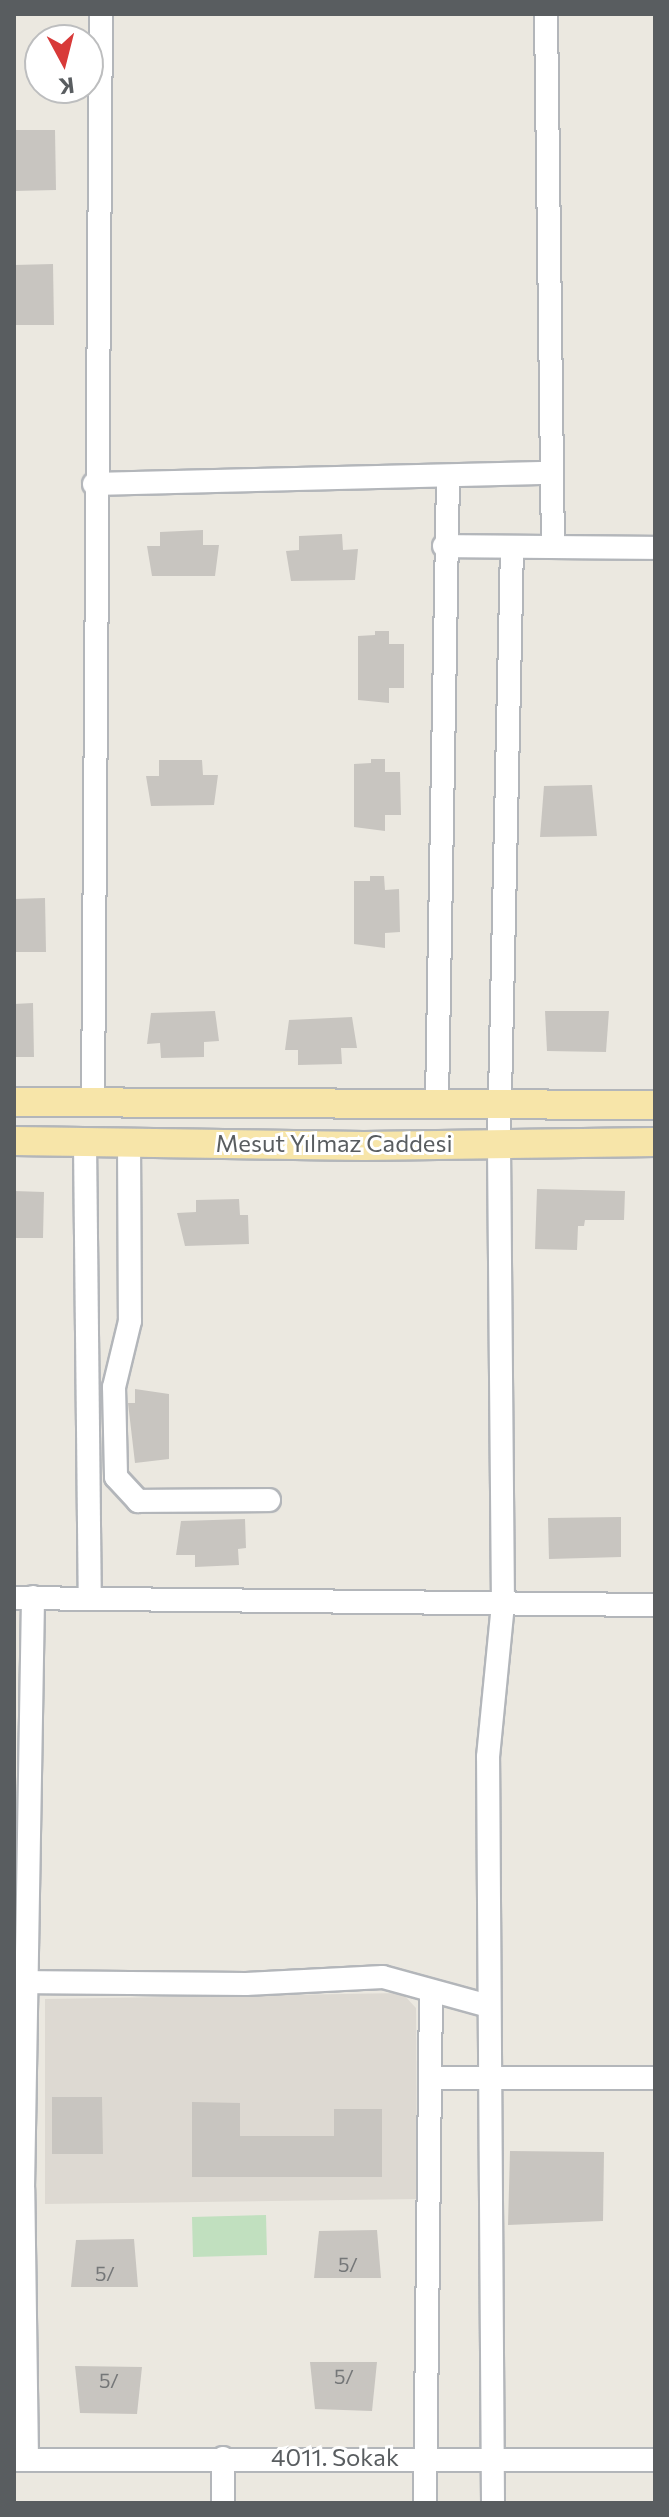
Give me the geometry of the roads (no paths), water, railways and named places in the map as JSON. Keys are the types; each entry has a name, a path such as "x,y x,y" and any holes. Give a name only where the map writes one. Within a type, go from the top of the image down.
{"main road":[{"name":"Mesut Yılmaz Caddesi","path":"14,1102 437,1101 655,1105"},
{"name":"Mesut Yılmaz Caddesi","path":"14,1141 655,1142"}],"street":[{"path":"93,1102 94,484 101,14"},
{"path":"546,14 553,547"},
{"path":"94,484 550,473"},
{"path":"437,1101 444,546 448,477"},
{"path":"444,546 655,548"},
{"path":"493,2503 488,1757 503,1605 499,1142 512,547"},
{"path":"85,1142 90,1596"},
{"path":"129,1142 130,1321 114,1387 116,1477 138,1501 269,1500"},
{"path":"20,2460 24,1598 90,1596 131,1601 655,1605"},
{"path":"22,1982 246,1984 383,1977 488,2006"},
{"path":"425,2503 431,1991"},
{"path":"432,2078 655,2078"},
{"name":"4011. Sokak","path":"20,2460 426,2457 655,2460"},
{"path":"223,2458 223,2503"}]}
